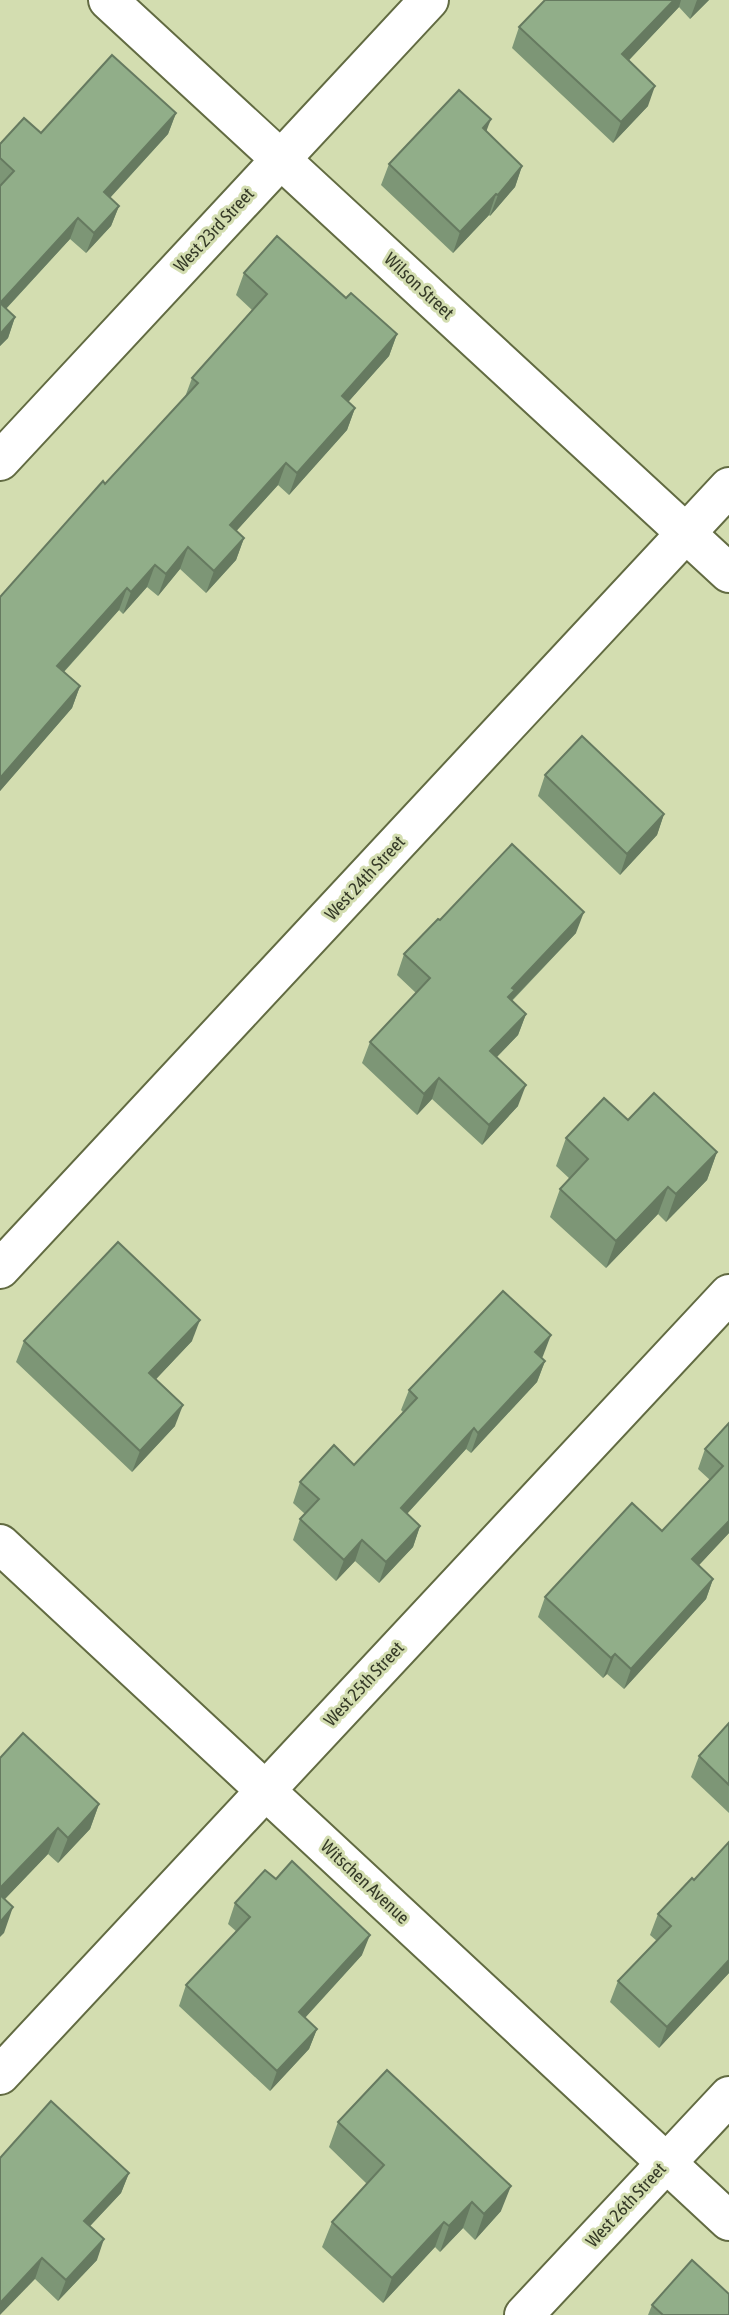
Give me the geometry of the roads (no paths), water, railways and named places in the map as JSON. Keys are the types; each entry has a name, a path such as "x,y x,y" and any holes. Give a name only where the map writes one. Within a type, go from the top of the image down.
{"street":[{"name":"Wilson Street","path":"108,0 729,573"},
{"name":"West 23rd Street","path":"0,461 429,0"},
{"name":"West 24th Street","path":"0,1269 729,487"},
{"name":"West 25th Street","path":"0,2075 729,1294"},
{"name":"Witschen Avenue","path":"0,1544 729,2221"},
{"name":"West 26th Street","path":"524,2315 729,2096"}]}
